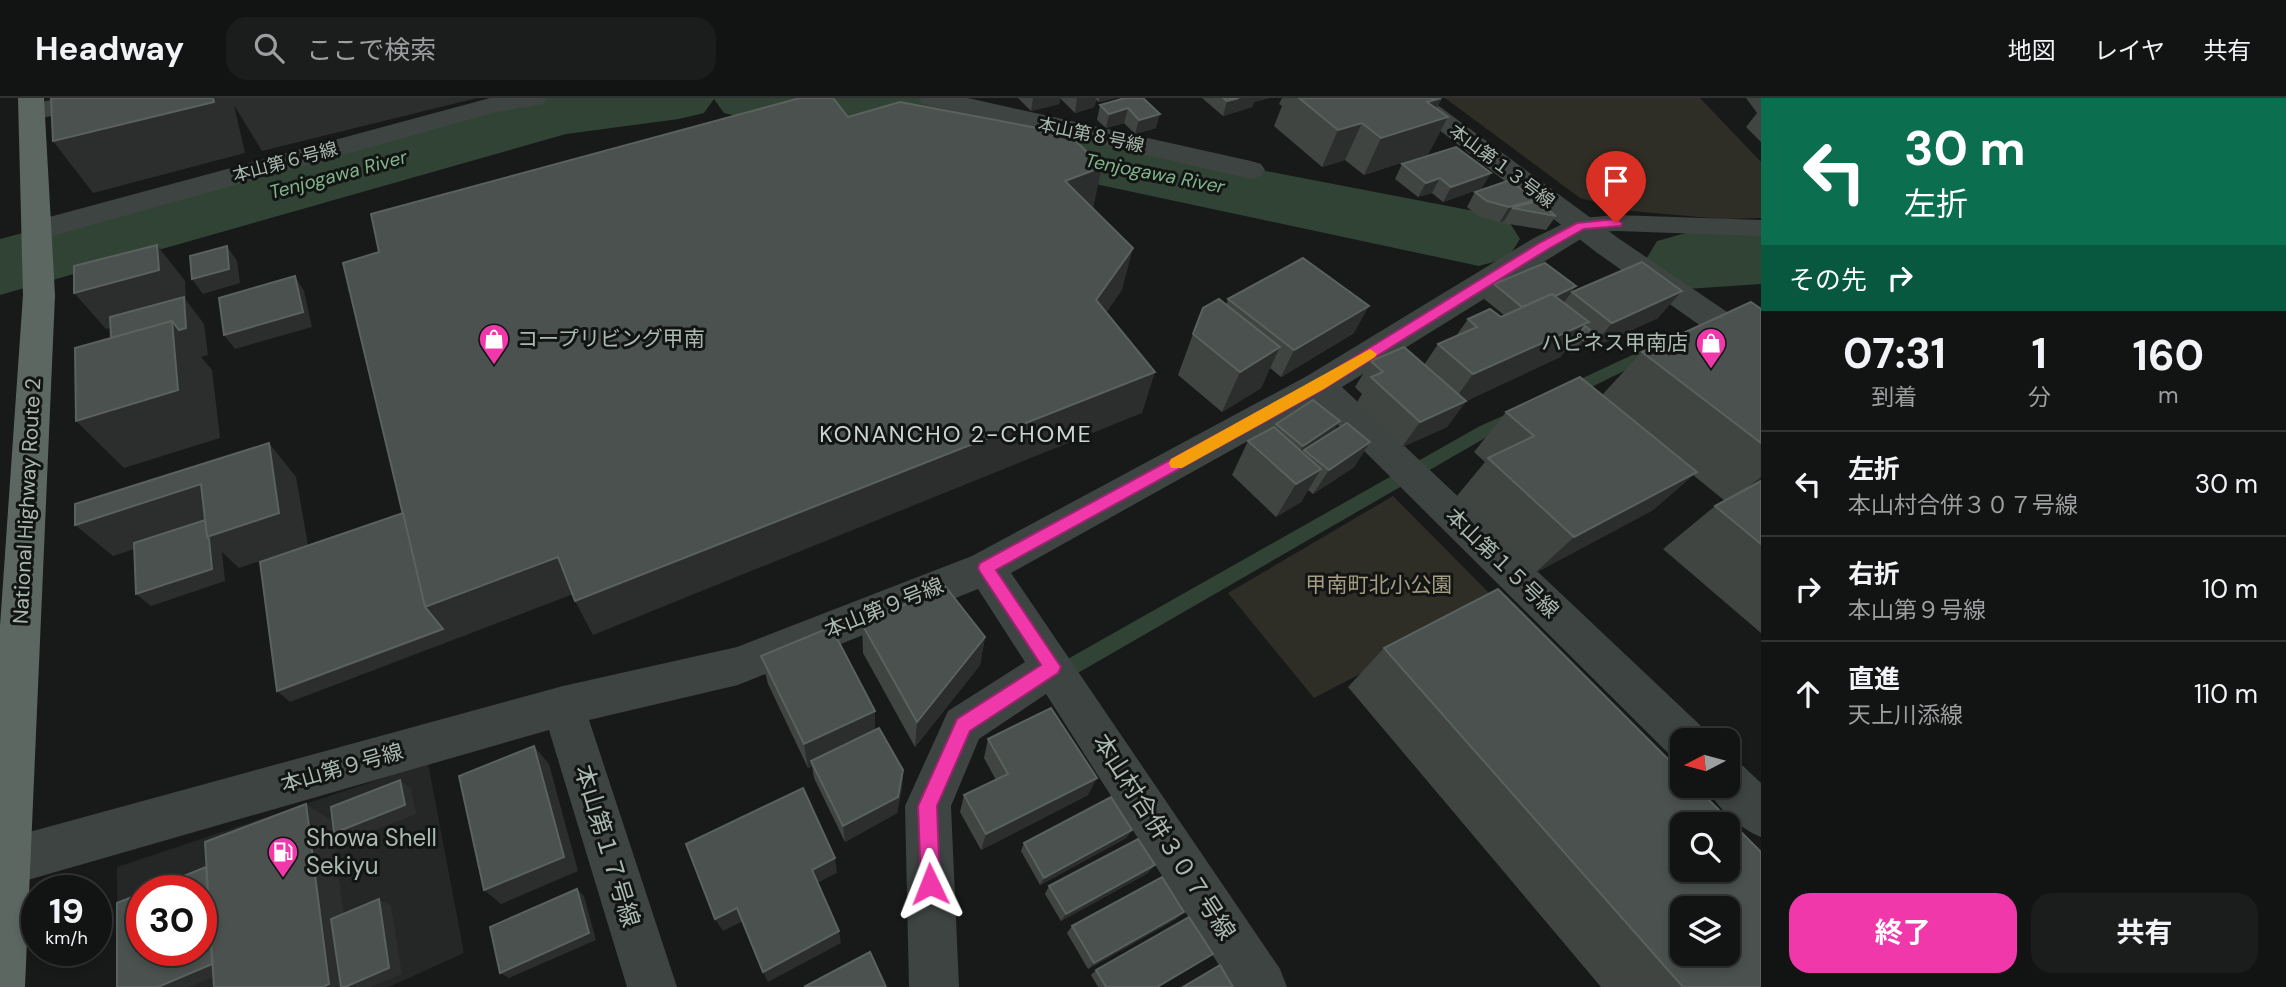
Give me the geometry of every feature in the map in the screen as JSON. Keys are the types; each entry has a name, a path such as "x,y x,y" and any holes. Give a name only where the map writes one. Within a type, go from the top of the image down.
{"highway":[{"name":"National Highway Route 2","path":"0,987 3,863 38,248 32,105"}],"street":[{"path":"32,105 97,98"},
{"name":"本山第６号線","path":"38,248 490,106 534,98"},
{"name":"本山第８号線","path":"932,98 1251,170"},
{"name":"本山第１３号線","path":"1411,98 1662,283 1754,339"},
{"name":"本山第９号線","path":"3,863 563,706 738,666 986,568 1319,385 1545,245 1594,235"},
{"name":"本山第１５号線","path":"1319,385 1673,728"},
{"name":"本山村合併３０７号線","path":"986,568 1262,987"},
{"path":"934,987 928,806 963,725 1058,677"},
{"name":"本山第１７号線","path":"563,706 652,987"},
{"path":"1740,794 1761,814"}],"lane":[{"path":"1594,235 1616,223 1761,228"}],"shaded area":[{"name":"Showa Shell Sekiyu","path":"428,763 464,953 389,987 118,987 117,867"}],"green space":[{"path":"1445,98 1700,98 1761,162 1761,218 1722,219 1631,211 1580,198"},
{"name":"甲南町北小公園","path":"1393,496 1498,602 1314,698 1228,593"}],"building":[{"path":"51,98 213,98 214,102 53,141"},
{"path":"800,98 833,98 848,117 900,102 1069,134 1102,167 1065,181 1133,248 1096,300 1155,372 575,601 558,557 425,607 343,263 379,252 371,214"},
{"path":"1125,98 1143,98 1160,114 1139,120 1128,108 1109,114 1100,105"},
{"path":"1299,98 1441,98 1427,102 1448,117 1381,138 1362,123 1338,130"},
{"path":"1456,147 1491,173 1451,187 1440,178 1426,183 1402,164"},
{"path":"1510,180 1535,200 1509,207 1487,201 1475,192"},
{"path":"1537,201 1556,216 1512,208"},
{"path":"157,245 159,270 74,293 74,266"},
{"path":"227,246 229,269 192,279 190,256"},
{"path":"1303,258 1369,306 1294,350 1228,299"},
{"path":"1642,262 1682,291 1612,323 1572,292"},
{"path":"1545,263 1576,286 1522,307 1494,284"},
{"path":"295,276 303,312 224,335 219,298"},
{"path":"1552,294 1589,322 1473,374 1438,344 1477,327 1468,319 1490,309 1501,317"},
{"path":"184,297 186,328 179,330 172,321 111,338 110,317"},
{"path":"1219,299 1280,347 1240,372 1193,334 1203,308"},
{"path":"1751,302 1761,309 1761,443 1642,352"},
{"path":"172,321 178,390 76,421 75,348"},
{"path":"1585,326 1595,334 1583,340 1578,336"},
{"path":"1404,347 1466,401 1420,422 1371,377 1383,372 1371,361"},
{"path":"1580,377 1697,472 1574,537 1488,458 1534,436 1506,412"},
{"path":"1313,400 1340,421 1303,446 1276,424"},
{"path":"1347,423 1370,442 1329,470 1304,450"},
{"path":"1274,427 1321,469 1296,484 1248,441"},
{"path":"269,443 279,513 207,537 201,484 75,525 75,504"},
{"path":"1761,481 1761,544 1715,506"},
{"path":"403,513 425,607 443,629 277,691 260,562"},
{"path":"205,520 212,569 136,594 134,543"},
{"path":"945,586 985,637 917,722 862,624"},
{"path":"1498,589 1670,761 1670,798 1707,798 1721,812 1670,812 1670,882 1740,882 1740,831 1761,852 1761,987 1683,987 1384,648"},
{"path":"831,627 875,711 804,744 761,656"},
{"path":"1051,708 1097,778 986,834 964,795 1008,774 988,739"},
{"path":"879,728 903,770 898,797 843,826 811,761"},
{"path":"534,746 564,857 484,890 459,776"},
{"path":"400,780 405,805 334,833 331,807"},
{"path":"803,788 835,858 812,870 839,931 763,972 737,908 715,919 686,844"},
{"path":"1111,797 1132,830 1044,878 1024,843"},
{"path":"306,804 329,984 323,987 214,987 213,966 217,966 217,875 207,875 205,842"},
{"path":"1138,839 1155,865 1066,914 1049,886"},
{"path":"206,867 206,875 186,875"},
{"path":"1162,877 1184,912 1094,963 1072,926"},
{"path":"577,889 589,933 500,973 490,927"},
{"path":"126,899 126,966 207,966 158,987 117,987 117,903"},
{"path":"379,899 389,968 341,987 331,919"},
{"path":"1189,917 1213,954 1157,987 1106,987 1096,970"},
{"path":"870,952 886,987 804,987"},
{"path":"1220,965 1233,987 1183,987"}],"waterway":[{"name":"Tenjogawa River","path":"0,267 560,113 679,98"},
{"name":"Tenjogawa River","path":"749,98 866,103 1030,148 1479,239"},
{"name":"Tenjogawa River","path":"1686,261 1761,257"},
{"path":"1565,393 1656,349"},
{"path":"1057,675 1486,430 1514,417"}],"slow traffic":[{"path":"1176,463 1370,354"}],"place":[{"name":"コープリビング甲南","path":"494,366"},
{"name":"ハピネス甲南店","path":"1711,370"},
{"name":"Showa Shell Sekiyu","path":"283,879"}],"district":[{"name":"KONANCHO 2-CHOME","path":"956,434"}],"route":[{"path":"930,884 928,806 963,725 1052,667 986,568 1319,385 1581,225 1616,223"}]}
